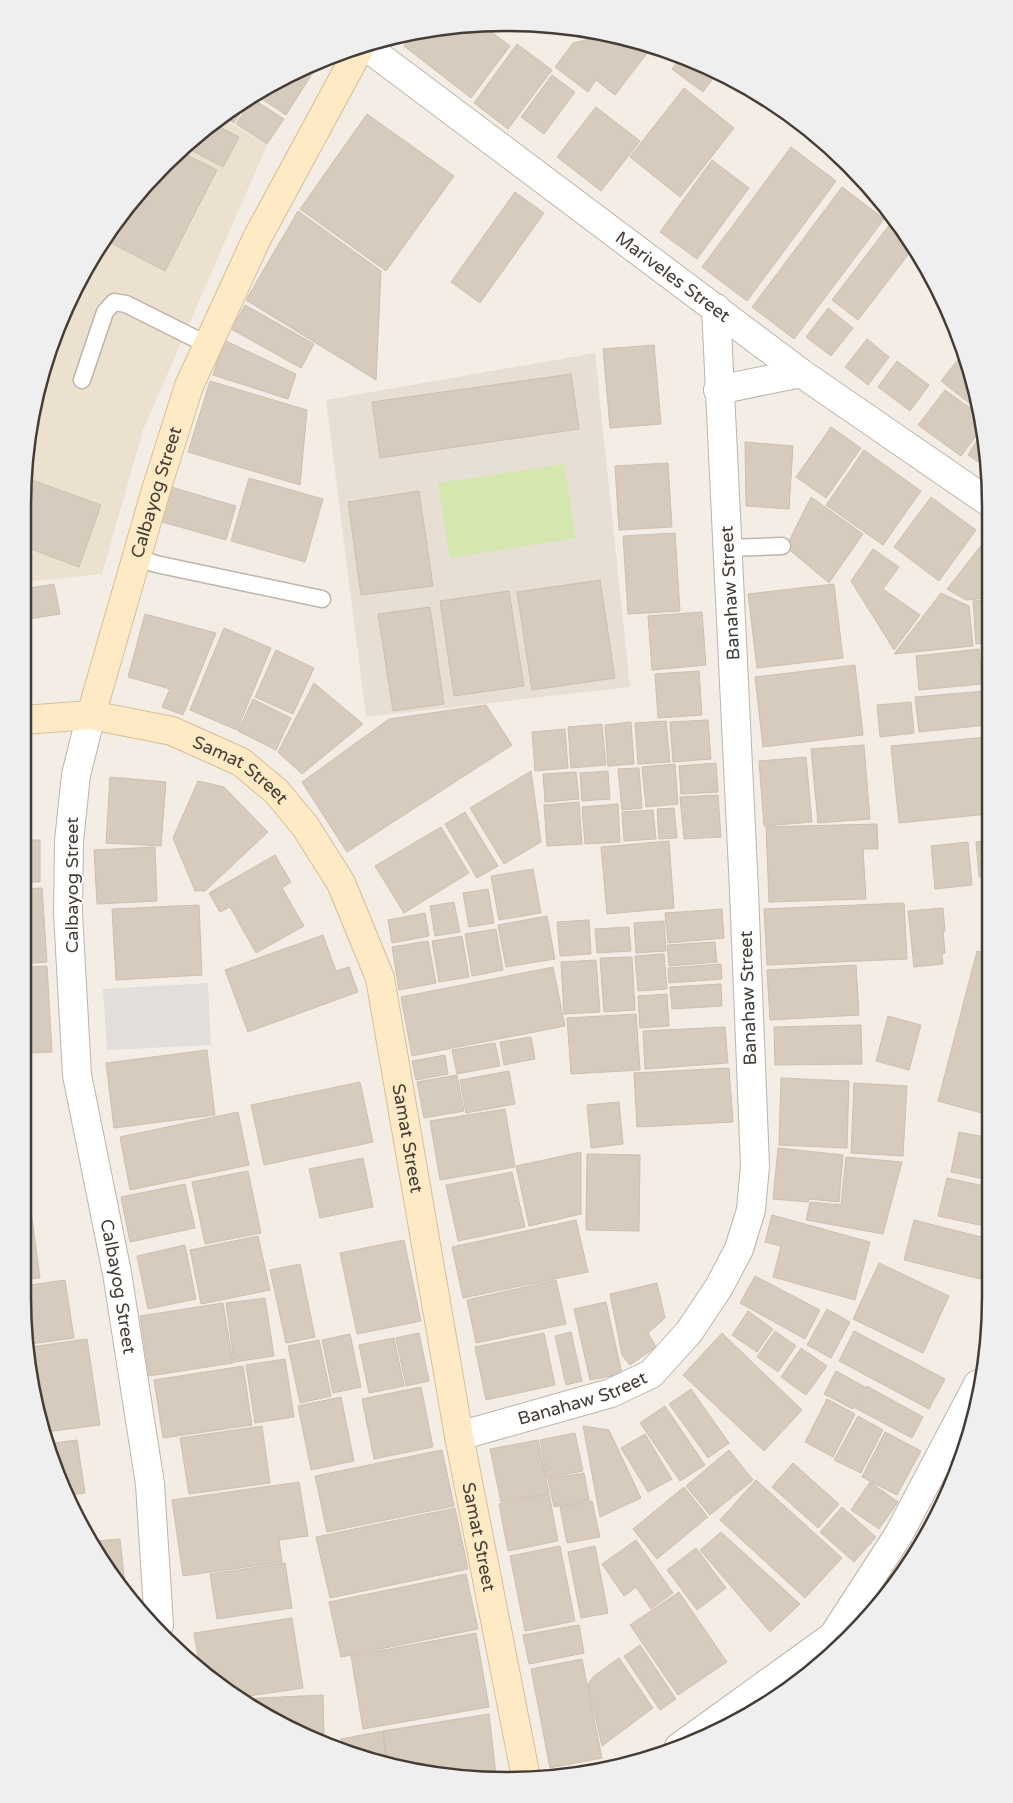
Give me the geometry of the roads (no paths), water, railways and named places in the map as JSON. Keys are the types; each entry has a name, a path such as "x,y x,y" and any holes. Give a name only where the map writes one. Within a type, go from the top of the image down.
{"street":[{"name":"Mariveles Street","path":"370,51 802,372 982,497"},
{"name":"Calbayog Street","path":"159,1621 149,1474 117,1273 77,1075 68,913 69,842 76,775 136,557 189,386 257,238 358,55"},
{"name":"Banahaw Street","path":"459,1436 611,1393 651,1374 689,1332 718,1287 739,1249 752,1210 755,1166 728,548 718,390 716,308"},
{"path":"718,390 802,372"},
{"name":"Samat Street","path":"31,719 91,715 172,731 241,762 276,791 299,819 341,883 380,978 459,1436 525,1771"},
{"path":"729,1716 840,1634 900,1534 971,1397"}],"lane":[{"path":"82,380 105,312 114,302 126,304 208,345"},
{"path":"728,548 782,546"},
{"path":"136,557 156,564 322,599"}]}
